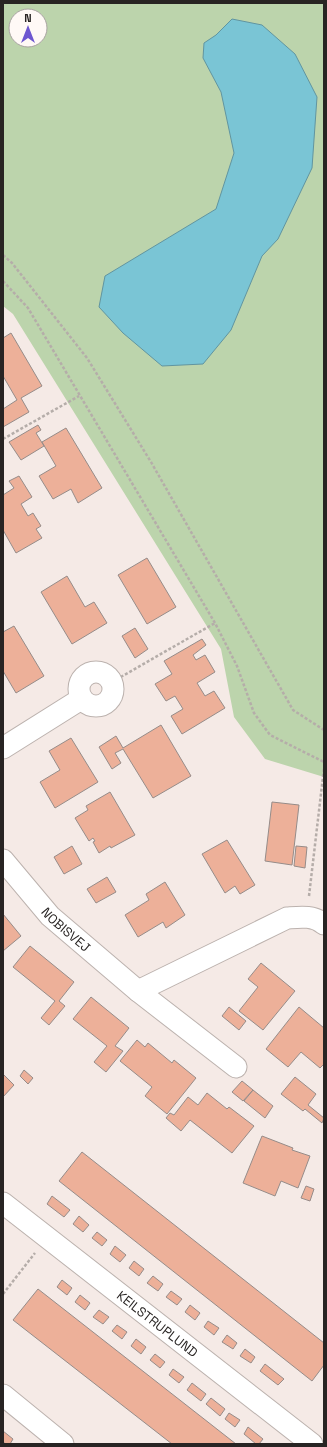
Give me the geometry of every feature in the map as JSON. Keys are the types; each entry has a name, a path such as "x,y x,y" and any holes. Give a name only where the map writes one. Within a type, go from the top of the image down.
{"street":[{"path":"3,748 81,699 88,705 95,707 104,704 111,697 113,689 112,682"},
{"name":"NOBISVEJ","path":"3,860 50,916 138,991 236,1068"},
{"path":"138,991 287,918 315,920"},
{"name":"KEILSTRUPLUND","path":"3,1203 312,1444"},
{"path":"3,1396 63,1444"}],"path":[{"path":"3,254 12,262 87,358 151,462 293,710 324,730"},
{"path":"3,281 28,308 215,623 237,666 254,713 270,735 324,762"},
{"path":"3,439 79,396"},
{"path":"112,682 215,623"},
{"path":"315,920 324,768"},
{"path":"3,1294 47,1238"}],"green space":[{"path":"3,3 324,3 324,777 265,759 234,717 221,649 13,314 3,306"}],"water":[{"path":"232,19 262,25 295,54 317,97 312,168 278,239 262,256 231,330 203,364 162,366 123,333 99,307 105,276 216,209 234,153 221,92 203,58 204,43 216,35"}],"building":[{"path":"11,333 42,386 21,398 29,412 3,427 3,409 17,400 3,376 3,338"},
{"path":"38,425 41,430 36,433 44,446 21,460 9,442"},
{"path":"66,428 102,488 78,503 71,489 53,499 39,476 56,466 42,442"},
{"path":"19,476 32,497 21,504 28,516 33,513 41,526 36,529 42,538 16,553 3,530 3,495 14,488 9,481"},
{"path":"147,558 176,607 147,624 118,575"},
{"path":"67,576 85,607 94,602 107,623 72,644 41,592"},
{"path":"14,626 44,676 16,693 3,671 3,632"},
{"path":"135,628 148,649 135,658 122,636"},
{"path":"202,639 206,645 193,655 196,660 205,655 215,672 197,683 205,696 214,691 225,708 182,734 171,716 183,709 175,696 166,701 155,684 172,674 164,661"},
{"path":"161,725 191,776 153,798 123,749 115,753 121,763 112,769 99,747 116,736 123,748"},
{"path":"71,738 98,782 55,808 40,782 60,770 49,751"},
{"path":"110,792 135,835 111,848 110,846 99,853 93,842 95,841 93,838 89,841 75,818 88,810 86,806"},
{"path":"272,802 299,805 292,865 265,861"},
{"path":"227,840 255,885 240,894 235,886 225,893 202,854"},
{"path":"72,846 82,864 64,874 54,857"},
{"path":"296,846 307,847 305,868 294,866"},
{"path":"107,877 116,892 96,903 87,889"},
{"path":"165,882 185,915 166,928 163,922 138,937 125,915 149,900 146,894"},
{"path":"3,914 21,936 3,951"},
{"path":"30,946 74,982 59,1001 65,1006 49,1025 41,1018 55,1001 13,967"},
{"path":"261,963 295,991 263,1030 239,1011 258,987 248,979"},
{"path":"91,997 129,1028 115,1046 123,1051 106,1072 94,1062 107,1046 73,1019"},
{"path":"229,1007 246,1021 239,1030 222,1016"},
{"path":"299,1007 324,1028 324,1064 320,1068 301,1052 288,1067 266,1049"},
{"path":"137,1040 145,1047 148,1043 172,1063 174,1060 196,1078 167,1114 145,1096 152,1087 120,1061"},
{"path":"24,1070 33,1078 28,1084 20,1076"},
{"path":"3,1074 14,1085 3,1097"},
{"path":"295,1077 316,1094 308,1105 324,1118 322,1123 305,1109 303,1111 281,1094"},
{"path":"242,1081 253,1090 243,1101 232,1092"},
{"path":"253,1090 273,1106 265,1118 244,1101"},
{"path":"207,1093 227,1109 229,1107 254,1126 232,1153 190,1120 181,1131 166,1118 170,1113 174,1115 188,1097 198,1105"},
{"path":"262,1136 293,1148 292,1150 310,1156 298,1188 281,1181 275,1196 243,1183"},
{"path":"82,1152 324,1343 324,1365 312,1381 59,1181"},
{"path":"306,1186 314,1189 310,1201 301,1198"},
{"path":"52,1196 70,1210 64,1217 47,1204"},
{"path":"79,1216 89,1225 83,1232 73,1224"},
{"path":"97,1232 107,1240 102,1246 92,1238"},
{"path":"115,1246 126,1255 120,1262 110,1254"},
{"path":"134,1261 144,1269 139,1276 129,1268"},
{"path":"153,1276 163,1284 158,1291 147,1283"},
{"path":"62,1280 72,1288 67,1295 57,1287"},
{"path":"38,1289 236,1444 172,1444 13,1320"},
{"path":"171,1291 182,1299 177,1305 166,1297"},
{"path":"80,1295 90,1303 85,1310 75,1302"},
{"path":"190,1305 200,1313 195,1320 185,1312"},
{"path":"99,1310 109,1317 103,1324 93,1317"},
{"path":"208,1321 219,1328 214,1335 204,1327"},
{"path":"117,1325 127,1332 122,1339 112,1331"},
{"path":"227,1335 237,1343 233,1349 222,1342"},
{"path":"136,1339 146,1347 141,1354 131,1346"},
{"path":"245,1349 255,1357 251,1363 240,1356"},
{"path":"155,1354 165,1362 160,1368 150,1360"},
{"path":"265,1364 284,1379 278,1385 260,1371"},
{"path":"173,1369 184,1377 179,1383 169,1375"},
{"path":"192,1383 206,1394 201,1401 187,1390"},
{"path":"211,1398 225,1409 220,1416 206,1404"},
{"path":"229,1413 240,1420 235,1427 225,1419"},
{"path":"248,1427 263,1439 259,1444 256,1444 244,1434"},
{"path":"3,1431 13,1439 10,1444 3,1442"}]}
